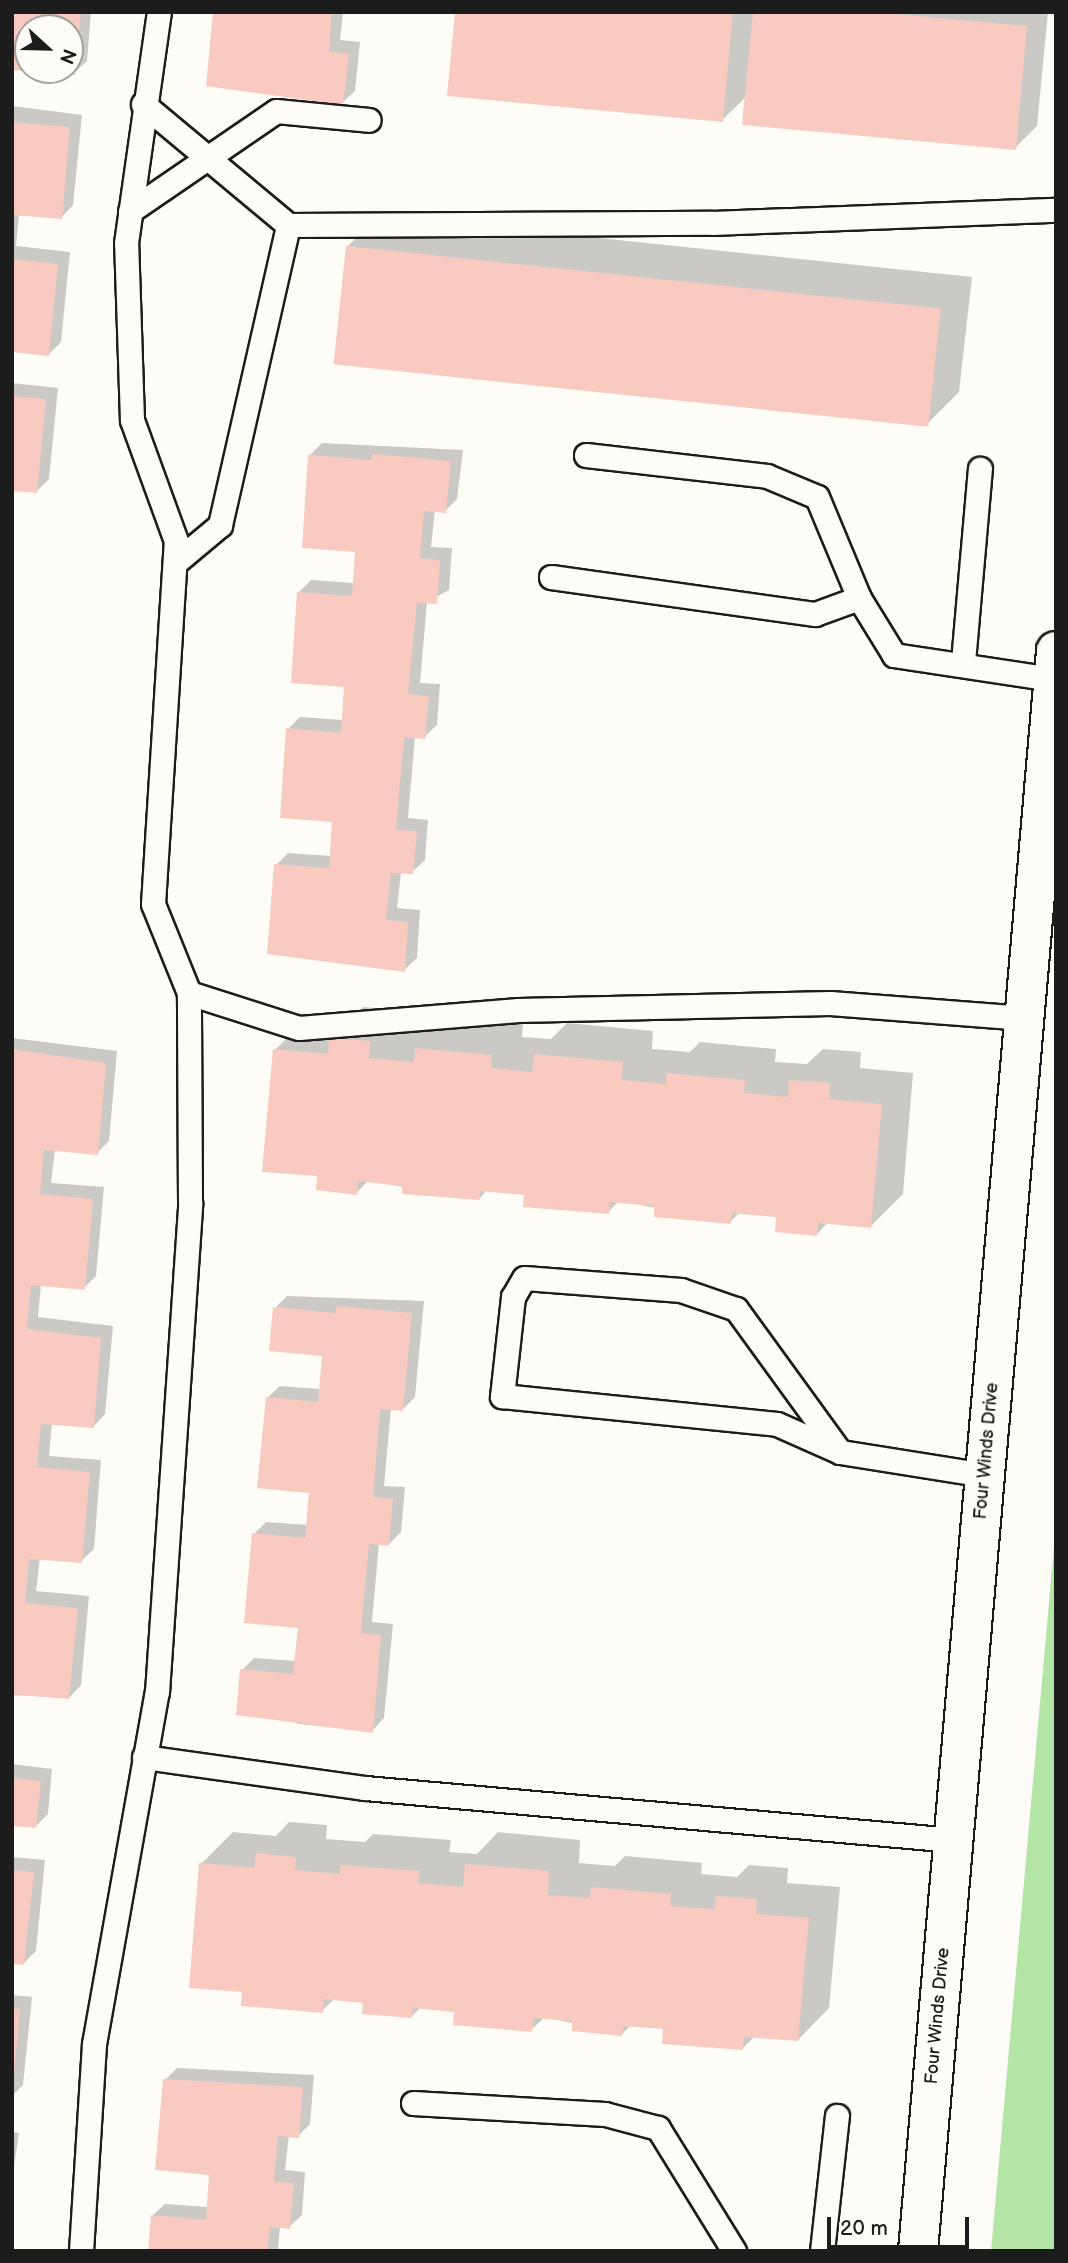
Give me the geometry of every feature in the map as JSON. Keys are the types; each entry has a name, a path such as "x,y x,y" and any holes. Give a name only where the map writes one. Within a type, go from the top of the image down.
{"street":[{"name":"Four Winds Drive","path":"918,2251 1055,665"}],"lane":[{"path":"81,2251 94,2044 157,1692 190,1202 189,993 153,904 177,561 176,541 132,420 130,211 143,104 159,12"},
{"path":"143,104 288,225 712,223 1056,210"},
{"path":"130,211 210,161 276,111 369,120"},
{"path":"177,561 220,525 288,225"},
{"path":"586,455 767,477 817,497 859,598 894,655 963,662 1055,665"},
{"path":"963,662 980,469"},
{"path":"551,577 815,614 859,598"},
{"path":"189,993 299,1027 518,1010 817,1003 1024,1018"},
{"path":"840,1452 736,1309 681,1290 524,1278 513,1297 502,1396 777,1424 840,1452 985,1475"},
{"path":"144,1757 365,1788 953,1840"},
{"path":"413,2103 605,2114 657,2128 734,2251"},
{"path":"822,2251 837,2116"}],"green space":[{"path":"1056,1524 1056,2251 991,2251"}],"building":[{"path":"12,12 81,12 14,14 12,69"},
{"path":"213,12 332,12 329,52 349,54 343,105 206,86"},
{"path":"455,12 733,12 723,122 447,96"},
{"path":"753,12 874,12 1027,26 1016,150 742,125"},
{"path":"12,122 70,127 62,219 12,215"},
{"path":"346,246 941,309 928,427 334,364"},
{"path":"12,259 58,264 49,356 12,352"},
{"path":"12,396 46,399 37,493 12,491"},
{"path":"372,454 451,461 446,513 424,511 420,558 440,560 437,604 417,603 408,694 429,696 425,739 404,737 396,830 417,831 413,874 391,873 386,920 408,922 405,972 267,954 274,864 329,868 332,822 280,818 286,728 341,733 344,687 291,683 297,592 352,596 355,552 302,548 308,455 371,460"},
{"path":"329,1038 370,1041 369,1058 414,1062 415,1048 492,1055 491,1068 532,1072 534,1054 623,1062 621,1080 666,1084 666,1073 745,1080 744,1093 788,1097 789,1080 830,1083 829,1099 882,1104 871,1228 818,1223 817,1236 775,1232 776,1217 732,1213 731,1224 654,1217 654,1206 609,1202 609,1214 523,1207 524,1195 480,1191 480,1200 402,1194 402,1186 358,1181 357,1195 316,1190 317,1176 262,1172 273,1049 328,1054"},
{"path":"12,1049 106,1063 98,1155 44,1150 40,1194 93,1199 85,1290 31,1285 27,1329 101,1338 94,1428 41,1424 37,1467 90,1472 82,1563 29,1559 25,1603 78,1608 69,1699 12,1694"},
{"path":"336,1306 412,1313 403,1411 380,1409 373,1497 393,1499 389,1546 369,1544 361,1633 381,1635 373,1733 236,1715 240,1669 293,1674 298,1628 244,1623 252,1533 305,1538 309,1493 257,1488 266,1397 318,1402 322,1356 269,1351 273,1307 336,1313"},
{"path":"12,1778 41,1781 36,1828 12,1826"},
{"path":"256,1853 296,1857 295,1870 340,1874 340,1865 420,1871 418,1883 463,1887 465,1864 549,1871 548,1895 590,1898 591,1887 671,1894 670,1906 714,1909 716,1896 757,1899 756,1914 809,1918 798,2041 744,2037 743,2050 662,2044 663,2029 623,2026 622,2036 572,2031 572,2021 534,2018 532,2032 453,2025 454,2012 413,2008 412,2018 362,2014 363,2003 324,1999 323,2013 241,2006 242,1992 189,1988 199,1863 254,1868"},
{"path":"12,1870 34,1872 24,1965 12,1964"},
{"path":"12,2008 20,2009 14,2074 12,2074"},
{"path":"163,2079 303,2087 299,2138 278,2136 274,2182 294,2183 290,2229 270,2227 267,2251 148,2251 151,2215 206,2220 209,2175 155,2170"}]}
